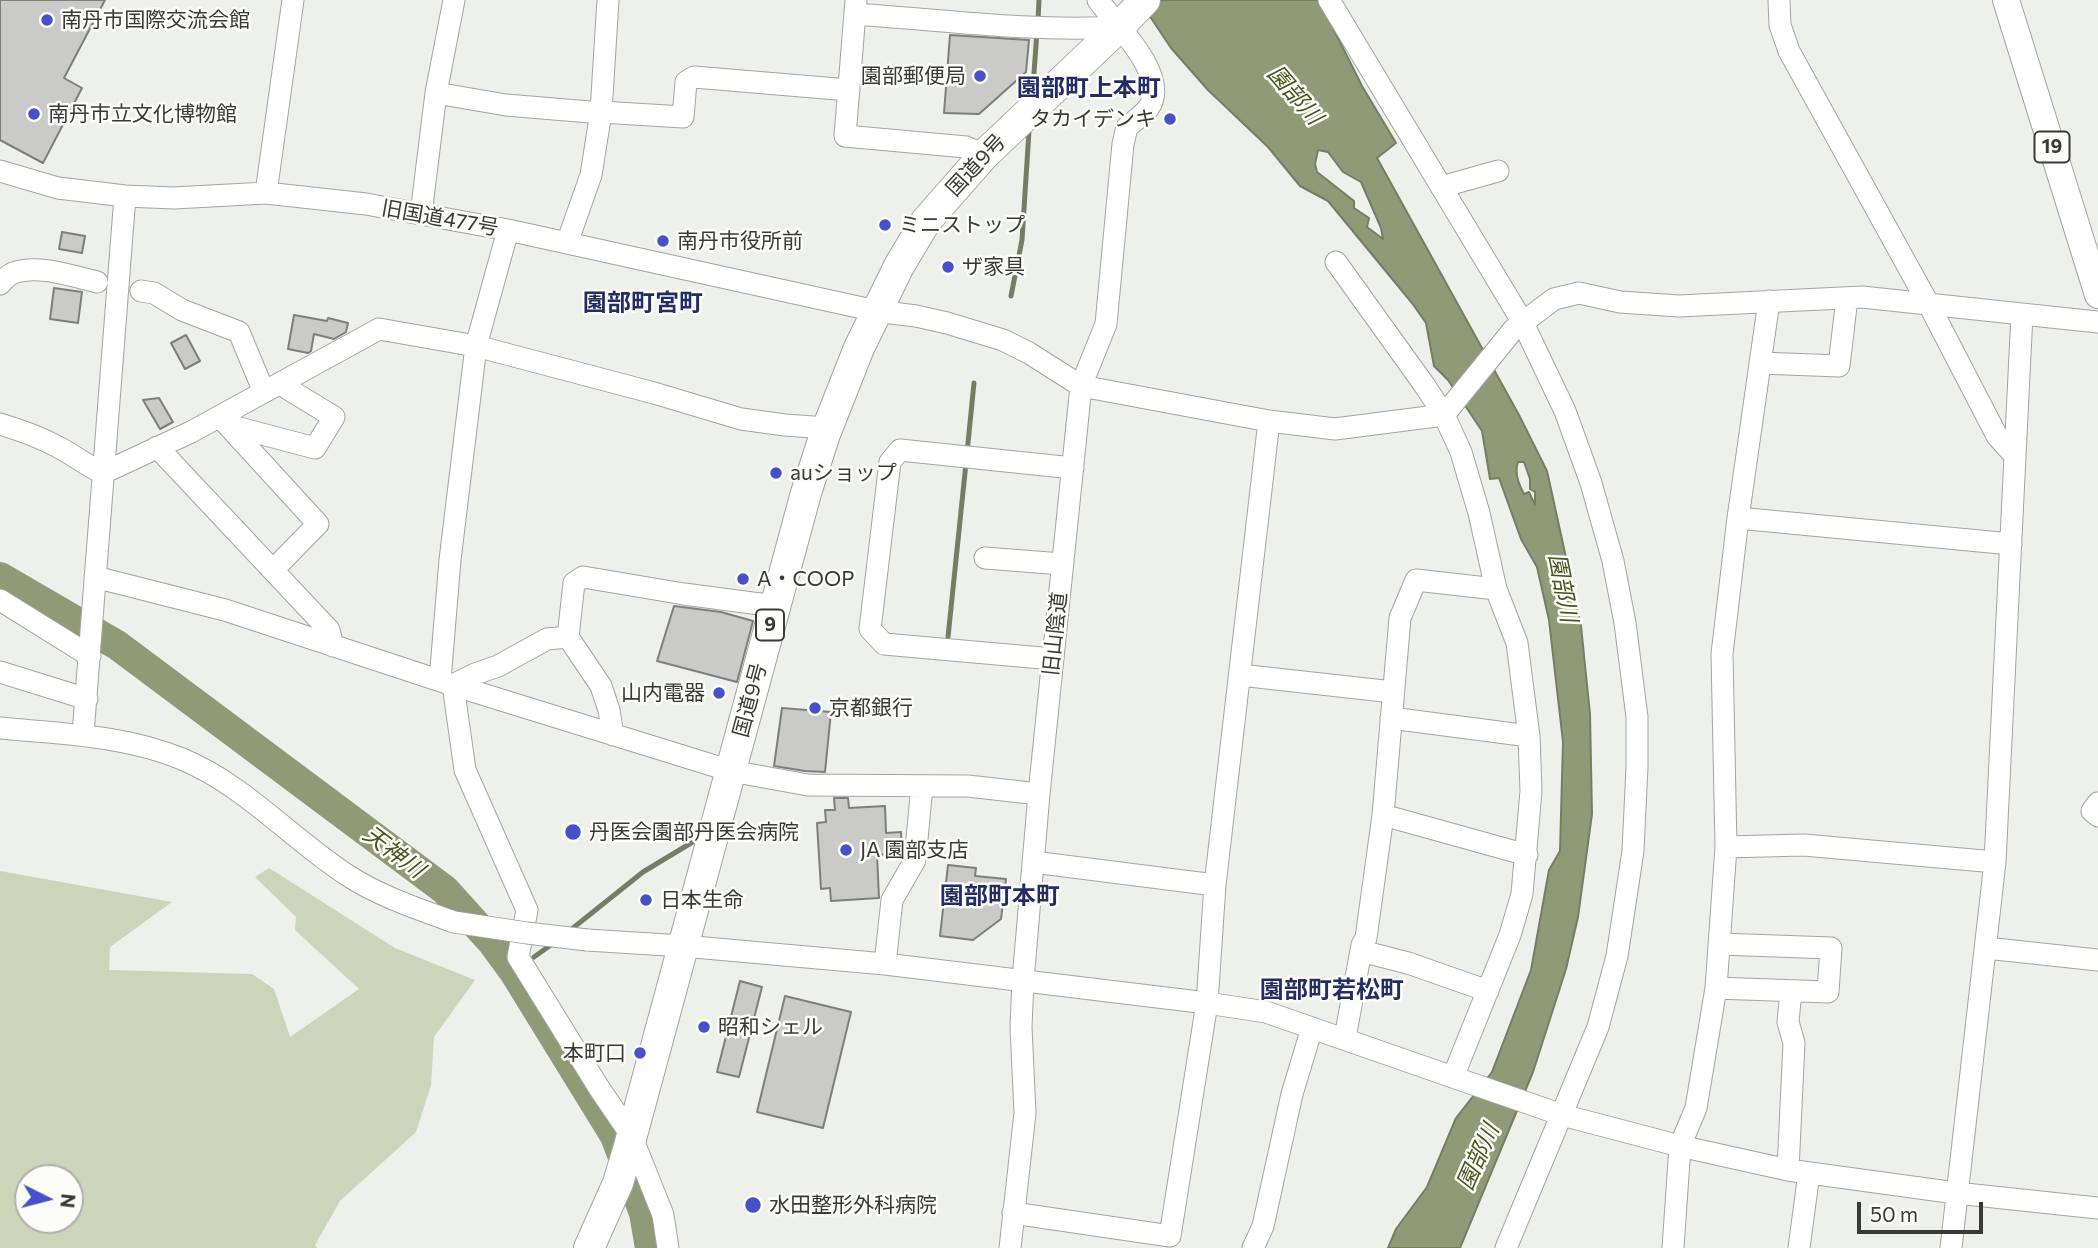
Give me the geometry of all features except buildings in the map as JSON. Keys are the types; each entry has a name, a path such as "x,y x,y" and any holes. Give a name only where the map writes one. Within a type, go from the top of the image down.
{"highway":[{"name":"国道9号","path":"589,1248 618,1183 806,493 843,385 876,311 905,254 926,221 984,155 1133,20"}],"main road":[{"name":"19","path":"2006,0 2098,295"}],"street":[{"path":"267,193 293,0"},
{"path":"421,214 436,93 454,0"},
{"path":"567,243 591,175 601,111 608,0"},
{"path":"1098,0 1133,20"},
{"path":"1329,0 1441,187 1565,411 1591,483 1613,561 1625,623 1637,717 1637,767 1633,851 1617,956 1598,1027 1558,1113 1512,1247"},
{"path":"1779,0 1780,25 1789,51 1928,303 1997,436 2015,456"},
{"path":"984,155 966,147 845,136 856,7 1035,27 1081,29 1133,20"},
{"name":"旧山陰道","path":"1010,1248 1025,1112 1021,1027 1023,980 1062,564 1082,386 1106,324 1123,144 1127,127 1146,112 1154,96 1154,84 1133,20"},
{"path":"436,93 590,113 601,111 683,117 686,82 694,76 849,90"},
{"path":"1441,187 1498,170"},
{"name":"旧国道477号","path":"0,171 58,188 124,196 174,198 267,193 315,197 508,230 876,311 947,323 1003,340 1082,386"},
{"path":"83,734 124,196"},
{"path":"508,230 476,346 450,560 446,683 465,770 527,909 518,957 630,1141 663,1215 668,1248"},
{"path":"1336,262 1425,386 1448,410 1472,488 1496,589 1517,643 1529,736 1531,791 1527,855 1519,904 1510,935 1458,1079"},
{"path":"0,284 10,274 28,270 49,271 97,282"},
{"path":"141,291 154,293 182,310 239,332 272,388 334,417 315,448 224,421"},
{"path":"1082,386 1269,421 1335,429 1448,410 1518,325 1554,299 1579,293 1620,302 1679,306 1862,297 2098,322"},
{"path":"1760,362 1839,366 1847,298"},
{"path":"1673,1248 1680,1146 1696,1108 1716,988 1726,847 1723,654 1738,518 1769,301"},
{"path":"1951,1248 1995,862 2022,314"},
{"path":"0,424 24,431 61,448 87,467 103,473 191,432 224,421 272,388 379,329 476,346 741,419 827,428"},
{"path":"224,421 318,524 273,570"},
{"path":"1013,1213 1170,1237 1207,1003 1216,885 1269,421"},
{"path":"157,447 329,629 333,646"},
{"path":"1053,659 884,644 870,629 890,462 900,450 1073,468"},
{"path":"1738,518 2011,544"},
{"path":"985,558 1062,564"},
{"path":"95,577 225,610 446,683 731,771 808,785 968,786 1040,794"},
{"path":"613,735 601,686 568,637 574,583 583,577 775,606"},
{"path":"1345,1038 1362,945 1366,938 1382,815 1400,618 1416,580 1496,589"},
{"path":"0,600 90,653"},
{"path":"446,683 498,666 547,639 568,637"},
{"path":"0,672 87,699"},
{"path":"1240,676 1393,692"},
{"path":"1391,718 1529,736"},
{"path":"0,728 83,734 145,747 183,759 222,780 262,808 348,875 410,906 454,922 587,940 885,964 1266,1012 1558,1113 1680,1146 1788,1171 2098,1208"},
{"path":"885,964 892,900 915,860 922,786"},
{"path":"2098,803 2092,811 2098,816"},
{"path":"1382,815 1527,855"},
{"path":"1726,847 1804,845 1995,862"},
{"path":"1033,862 1216,885"},
{"path":"1716,988 1828,992 1831,948 1719,944"},
{"path":"1986,948 2098,960"},
{"path":"1361,951 1408,963 1488,991"},
{"path":"1788,1171 1794,1043 1788,1022 1791,991"},
{"path":"1253,1248 1263,1226 1292,1094 1312,1028"},
{"path":"1799,1248 1809,1173"}],"shaded area":[{"path":"269,868 395,948 475,980 434,1037 431,1085 416,1132 340,1201 315,1245 317,1248 0,1248 0,871 172,902 110,947 109,970 252,974 274,989 290,1037 359,989 295,930 296,917 255,877"}],"water":[{"name":"園部川","path":"1133,0 1319,0 1362,86 1396,143 1377,158 1519,415 1547,471 1581,626 1590,714 1592,814 1578,917 1566,969 1533,1072 1460,1248 1388,1248 1396,1229 1427,1187 1456,1118 1492,1072 1531,970 1549,870 1560,851 1563,742 1549,620 1537,567 1521,539 1499,478 1490,479 1482,431 1448,380 1434,366 1426,323 1412,303 1328,201 1300,186 1268,147 1208,90 1171,48 1151,18","holes":["1318,150 1328,152 1343,172 1361,182 1383,239 1367,227 1369,218 1354,208 1354,201 1317,172 1315,164","1518,462 1524,462 1530,479 1530,489 1535,492 1535,505 1529,492 1524,494 1520,487"]}],"waterway":[{"path":"1038,21 1039,0"},
{"path":"1033,87 1037,31"},
{"path":"1011,296 1022,240 1029,131"},
{"path":"967,453 974,383"},
{"path":"948,637 966,463"},
{"name":"天神川","path":"0,577 117,645 445,890 492,942 514,972 615,1136 644,1213 650,1248"},
{"path":"568,932 643,872 696,840"},
{"path":"534,957 555,942"}],"place":[{"name":"南丹市国際交流会館","path":"47,20"},
{"name":"園部郵便局","path":"980,76"},
{"name":"南丹市立文化博物館","path":"34,114"},
{"name":"タカイデンキ","path":"1170,119"},
{"name":"ミニストップ","path":"885,225"},
{"name":"南丹市役所前","path":"663,241"},
{"name":"ザ家具","path":"948,267"},
{"name":"auショップ","path":"776,473"},
{"name":"A・COOP","path":"743,579"},
{"name":"山内電器","path":"719,693"},
{"name":"京都銀行","path":"815,708"},
{"name":"丹医会園部丹医会病院","path":"573,832"},
{"name":"JA 園部支店","path":"846,850"},
{"name":"日本生命","path":"646,900"},
{"name":"昭和シェル","path":"704,1027"},
{"name":"本町口","path":"640,1053"},
{"name":"水田整形外科病院","path":"753,1205"}],"district":[{"name":"園部町上本町","path":"1089,88"},
{"name":"園部町宮町","path":"643,303"},
{"name":"園部町本町","path":"1000,896"},
{"name":"園部町若松町","path":"1332,990"}]}
